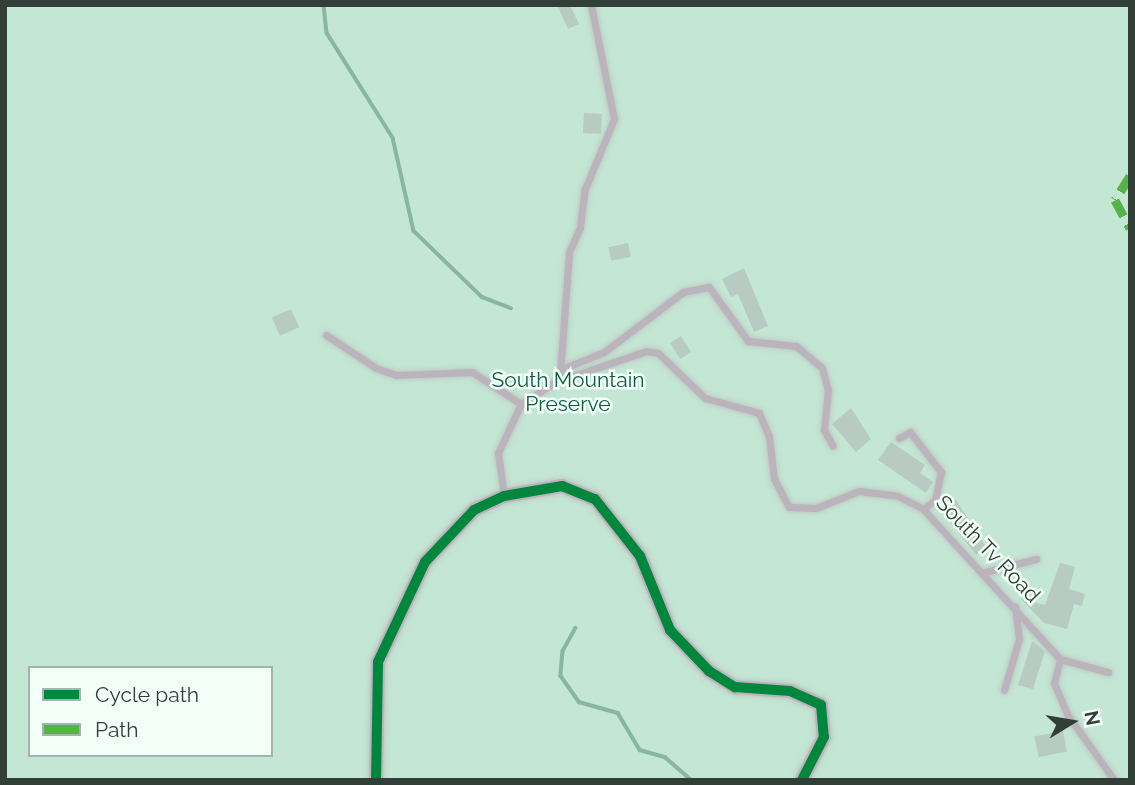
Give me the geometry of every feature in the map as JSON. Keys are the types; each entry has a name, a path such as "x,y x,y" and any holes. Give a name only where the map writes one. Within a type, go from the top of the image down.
{"street":[{"path":"376,780 375,685 392,622 439,542 474,510 504,496 562,486 587,492 639,556 661,616 693,657 735,687 790,691 821,705 824,737 802,780"}],"lane":[{"path":"504,496 498,453 521,404 555,383 562,369 569,251 580,227 585,188 614,119 615,100 592,5"},
{"path":"562,369 604,352 682,292 709,287 748,341 796,346 822,368 828,390 824,430 833,446"},
{"path":"326,335 376,368 396,375 472,372 521,404"},
{"name":"South Tv Road","path":"555,383 646,351 658,353 705,398 759,413 774,480 789,507 816,509 859,491 898,496 923,509 985,572 1060,659"},
{"path":"899,438 910,432 941,472 934,499 923,509"},
{"path":"985,572 1036,559"},
{"path":"1004,691 1019,639 1015,606"},
{"path":"1108,672 1060,659 1054,683 1086,746 1112,779"}],"green space":[{"name":"South Mountain Preserve","path":"5,5 1130,5 1130,780 5,780"}],"building":[{"path":"557,5 570,5 579,24 568,29"},
{"path":"584,113 602,114 601,134 583,133"},
{"path":"628,243 631,257 611,261 608,247"},
{"path":"744,268 768,326 754,332 738,294 731,297 722,279"},
{"path":"291,309 299,327 280,336 272,318"},
{"path":"681,336 691,352 680,359 670,343"},
{"path":"851,408 871,439 856,452 832,424"},
{"path":"891,442 925,465 920,473 933,482 926,493 878,460"},
{"path":"956,500 986,547 976,555 942,511"},
{"path":"1060,563 1075,567 1069,589 1085,594 1082,606 1074,604 1067,629 1044,623 1020,598 1045,605"},
{"path":"1032,641 1045,651 1033,689 1018,685"},
{"path":"1063,731 1067,752 1039,757 1035,737"}],"waterway":[{"path":"324,5 327,33 393,138 414,231 482,297 511,308"},
{"path":"576,628 563,651 561,676 579,702 618,713 640,750 665,757 691,780"}],"marked path":[{"path":"1130,176 1115,200 1130,228"}],"cycle path":[{"path":"376,780 378,662 425,562 474,510 504,496 562,486 595,499 640,556 670,630 709,671 735,687 790,691 821,705 824,737 802,780"}]}
